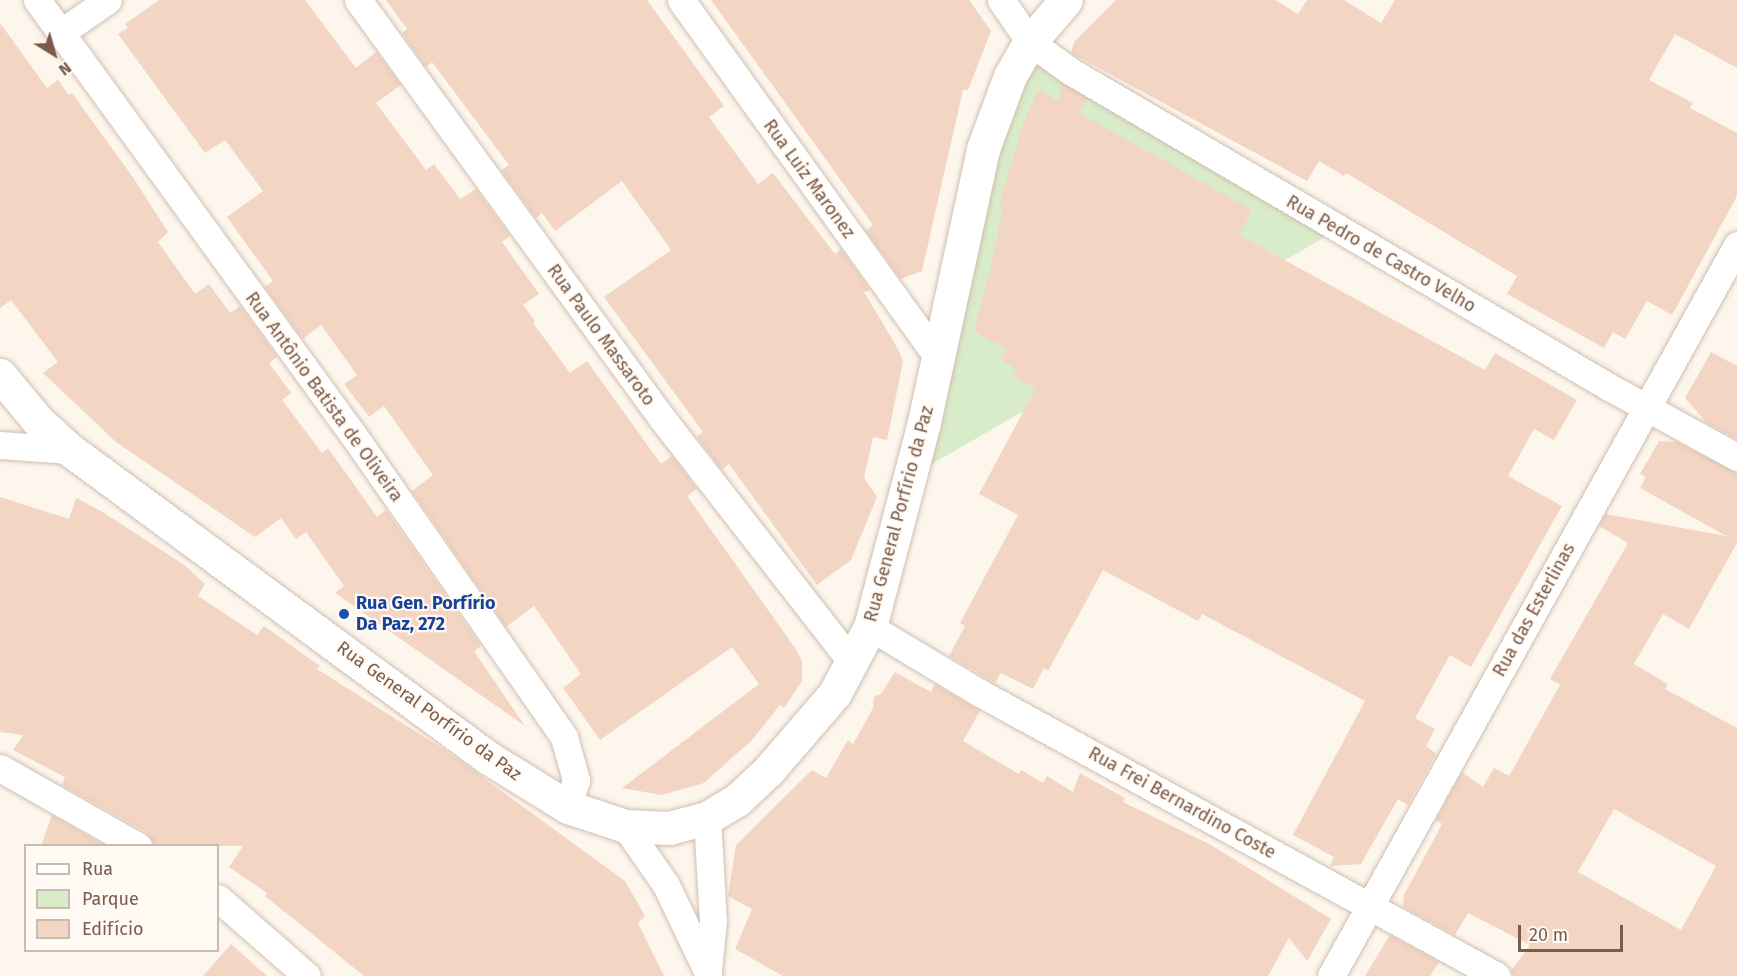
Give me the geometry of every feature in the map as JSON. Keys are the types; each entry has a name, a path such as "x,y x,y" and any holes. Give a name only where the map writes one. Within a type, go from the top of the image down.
{"street":[{"name":"Rua Antônio Batista de Oliveira","path":"37,0 354,436 564,736 576,780 568,807"},
{"path":"60,33 108,0"},
{"name":"Rua Paulo Massaroto","path":"358,0 661,417 852,664"},
{"name":"Rua Luiz Maronez","path":"681,0 938,358"},
{"name":"Rua Pedro de Castro Velho","path":"1001,0 1030,42 1070,71 1204,151 1737,457"},
{"name":"Rua General Porfírio da Paz","path":"0,375 38,421 70,450 488,757 568,807 625,826 669,828 707,818 737,800 768,771 835,693 870,627 938,358 983,149 1010,76 1030,42 1066,0"},
{"name":"Rua das Esterlinas","path":"1331,976 1737,244"},
{"path":"0,445 70,450"},
{"name":"Rua Frei Bernardino Coste","path":"870,627 980,693 1497,976"},
{"path":"0,768 134,844"},
{"path":"707,818 713,921 708,975"},
{"path":"625,826 666,885 708,975"},
{"path":"219,899 307,976"}],"green space":[{"path":"1030,42 1339,229 911,476"}],"building":[{"path":"159,0 305,0 356,68 376,52 401,85 376,103 426,170 434,164 460,199 476,189 510,236 502,242 539,294 523,305 535,321 533,323 570,373 587,361 661,464 672,456 697,489 687,496 802,661 802,681 784,708 780,705 752,740 704,783 661,795 622,788 759,684 732,647 600,740 563,688 581,674 534,606 506,627 412,491 433,475 384,406 369,417 344,384 357,375 321,325 303,339 265,287 273,281 227,217 263,191 225,140 205,153 118,34 128,28 125,24"},
{"path":"386,0 647,0 724,106 709,117 758,184 773,173 835,254 841,249 870,290 864,292 898,349 903,362 887,440 873,437 864,478 877,497 851,560 817,585 729,464 722,470 697,437 703,432 604,297 671,250 622,181 555,231 542,213 536,218 501,170 509,165 432,62 426,67 402,33 407,29"},
{"path":"711,0 969,0 991,31 968,90 963,90 922,271 901,279 866,231 873,225"},
{"path":"1116,0 1275,0 1298,14 1307,0 1344,0 1381,23 1395,0 1737,0 1737,68 1675,34 1649,80 1693,103 1690,108 1737,133 1737,196 1672,315 1647,301 1625,339 1613,332 1604,348 1507,294 1517,276 1346,173 1344,176 1319,161 1307,181 1071,53 1074,42"},
{"path":"0,23 47,88 58,80 69,95 72,93 132,176 168,232 158,242 195,294 209,284 230,313 240,306 277,357 269,363 291,393 282,400 322,453 328,448 377,517 386,510 481,646 474,651 525,726 335,593 344,586 306,532 296,539 281,518 255,537 116,442 43,373 58,362 11,300 0,308"},
{"path":"1063,85 1087,99 1079,113 1252,210 1239,235 1485,370 1495,353 1577,400 1554,440 1534,429 1508,476 1562,506 1471,667 1450,655 1415,718 1435,729 1426,746 1436,754 1408,805 1398,799 1361,864 1330,866 1334,857 1293,835 1365,701 1202,614 1198,621 1103,570 1048,671 1044,668 1033,689 1001,673 995,683 949,656 965,626 960,623 1018,515 979,494 1036,388 1013,376 1017,369 1001,360 1007,349 974,331 990,271 1003,207 999,203 1025,119 1038,90 1058,101"},
{"path":"1711,352 1737,366 1737,439 1707,423 1685,398"},
{"path":"1659,441 1677,442 1737,473 1737,543 1689,629 1663,614 1634,664 1668,684 1665,689 1737,728 1737,976 1513,976 1511,971 1530,945 1468,913 1455,935 1403,907 1404,895 1442,824 1436,820 1462,772 1483,787 1494,768 1509,776 1560,685 1550,679 1628,543 1599,526 1606,514 1726,536 1640,488 1646,477 1640,474","holes":["1614,809 1716,866 1681,930 1578,872"]},
{"path":"0,497 69,519 76,498 101,511 183,564 205,584 198,596 257,635 264,626 320,666 317,669 448,752 625,881 645,916 638,923 664,976 364,976 265,896 267,893 229,867 243,846 153,844 146,832 62,785 65,777 13,750 23,735 0,732"},
{"path":"895,672 931,692 935,684 980,711 963,741 1019,774 1021,770 1043,783 1047,776 1073,792 1080,773 1125,798 1123,802 1211,845 1331,919 1307,961 1289,938 1268,976 783,976 735,949 752,909 728,896 736,845 812,770 826,778 848,740 853,744 873,708 874,697 881,694"},
{"path":"52,815 102,844 42,844"},
{"path":"1390,935 1439,962 1430,976 1365,976"},
{"path":"231,944 267,976 203,976"}],"place":[{"name":"Rua Gen. Porfírio Da Paz, 272","path":"344,614"}]}
